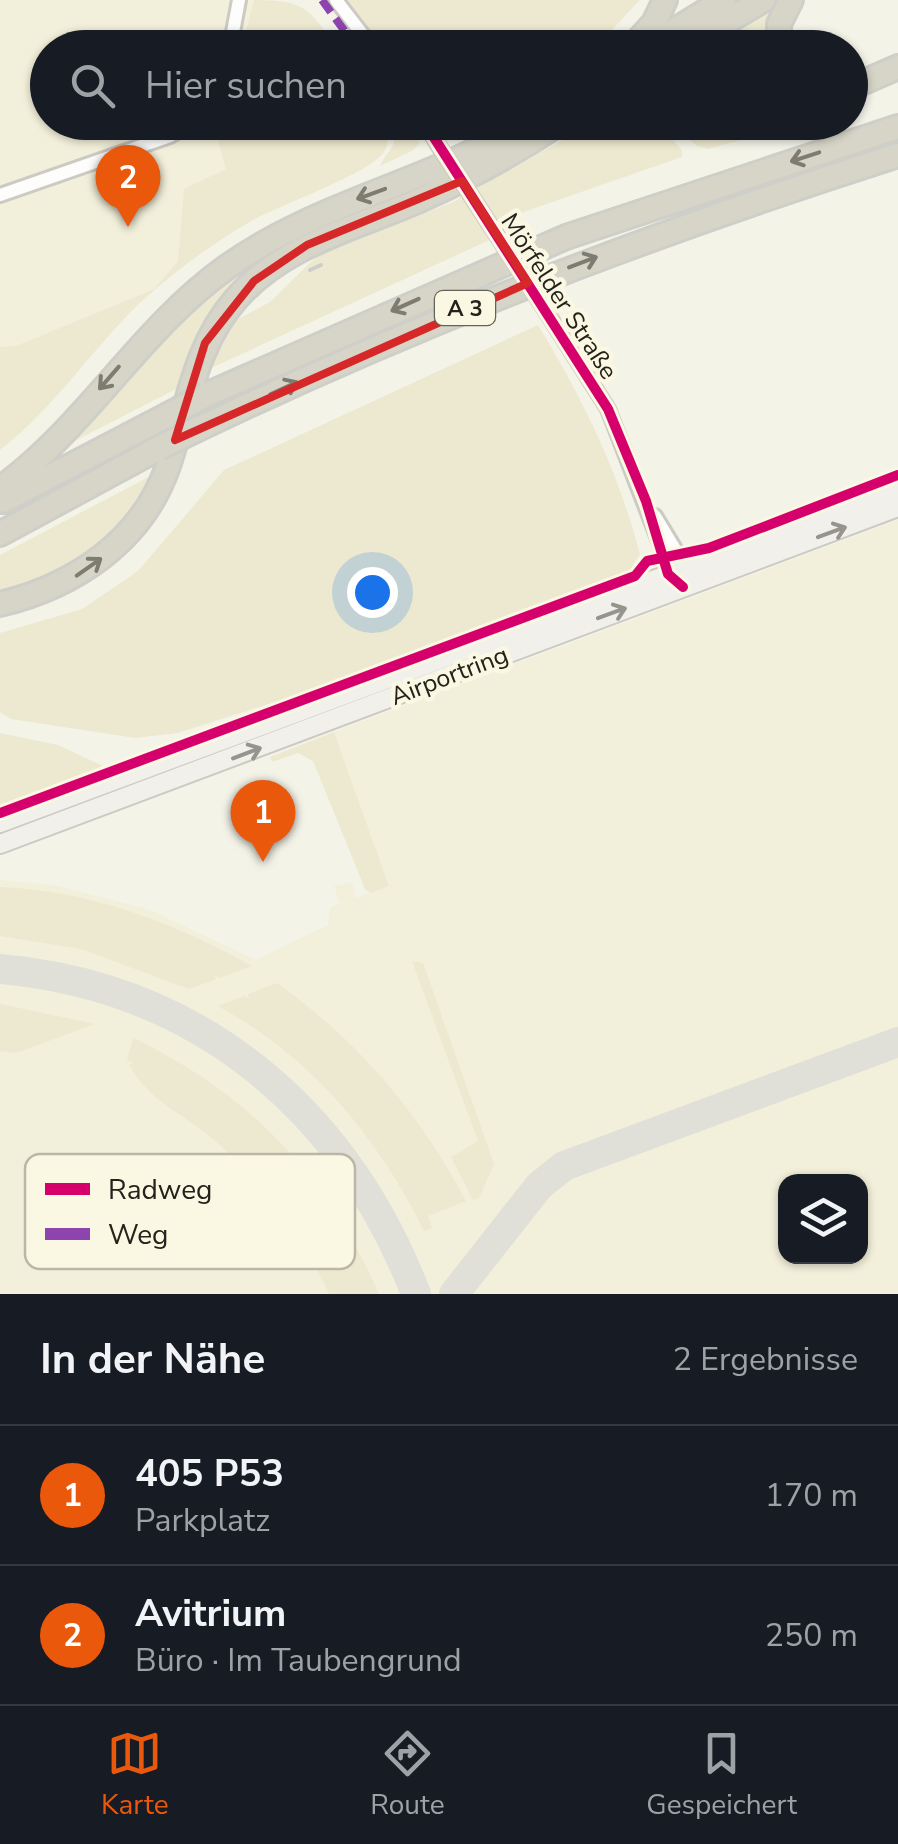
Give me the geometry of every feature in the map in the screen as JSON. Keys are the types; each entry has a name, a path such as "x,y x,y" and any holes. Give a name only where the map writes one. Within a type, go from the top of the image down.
{"highway":[{"path":"647,30 665,0"},
{"path":"675,30 724,0"},
{"path":"713,30 763,0"},
{"path":"779,30 791,0"},
{"path":"868,80 898,67"},
{"path":"868,88 898,76"},
{"name":"A 3","path":"868,137 898,127"},
{"path":"0,489 71,422 164,318 225,268 296,225 462,158 494,140"},
{"path":"0,604 72,578 125,536 160,486 205,344 236,299 284,258 487,169 533,140"},
{"name":"A 3","path":"0,503 206,395 566,237 859,140"},
{"name":"A 3","path":"0,534 159,448 406,333 544,277 898,155"}],"street":[{"path":"234,30 240,0"},
{"path":"336,0 359,30"},
{"path":"0,195 155,140"},
{"name":"Mörfelder Straße","path":"435,140 608,409 678,576"},
{"name":"Airportring","path":"0,823 897,499"},
{"name":"Airportring","path":"0,844 678,576"}],"highlighted area":[{"path":"462,181 528,283 175,440 205,343 254,281 307,245"}],"shaded area":[{"path":"0,0 259,0 248,30 30,30 30,140 238,140 250,177 154,289 16,346 0,347"},
{"path":"254,0 294,4 324,30 246,30"},
{"path":"344,0 640,0 612,30 367,30"},
{"path":"779,6 775,30 738,30"},
{"path":"218,140 388,140 375,161 248,223 168,279 125,318 39,415 0,450 0,347 16,346 154,289 178,261 184,189 226,169"},
{"path":"562,140 673,140 682,150 682,157 501,220 507,232 209,369 236,320 270,302 317,256 453,202"},
{"path":"690,140 741,140 708,149"},
{"path":"394,142 420,143 380,166"},
{"path":"437,177 440,182 268,259 182,386 67,445 64,440 143,355 229,278 294,236"},
{"path":"538,325 584,408 621,493 640,554 630,570 319,688 178,733 135,738 11,719 0,712 0,633 82,609 138,571 224,470"},
{"path":"156,473 148,492 133,502 145,498 131,517 99,548 62,570 0,596 0,555"},
{"path":"898,520 898,1294 0,1294 0,880 54,885 148,909 256,960 328,925 330,908 340,904 334,886 352,882 356,898 389,886 334,732"},
{"path":"334,732 389,886 371,893 365,889 313,761 298,753 272,762 270,757"},
{"path":"0,733 58,745 103,766 0,807"},
{"path":"0,887 67,895 130,911 252,966 220,978 214,975 216,979 189,989 81,949 0,936"},
{"path":"412,961 423,963 494,1164 479,1198 473,1200 451,1157 478,1141"},
{"path":"277,983 335,1029 385,1081 448,1168 466,1201 428,1216 432,1228 424,1231 385,1163 339,1102 283,1050 218,1006 244,996 249,999 248,994"},
{"path":"0,1004 95,1024 16,1053 0,1051"},
{"path":"133,1038 175,1060 248,1112 290,1154 229,1154 147,1089 129,1065 133,1063 127,1060"},
{"path":"355,1245 379,1294 329,1294 316,1269 355,1269"}],"taxiway":[{"path":"0,969 72,981 139,1002 201,1031 256,1069 306,1115 338,1154"},
{"path":"454,1294 539,1186 564,1166 898,1042"},
{"path":"355,1178 386,1228 416,1294"}],"railway":[{"path":"310,270 321,265"}],"marked path":[{"path":"322,0 344,30"}],"cycle path":[{"path":"436,140 608,409 646,501 668,574 683,587"},
{"path":"0,813 635,576 647,561 709,548 898,475"}],"place":[{"name":"Avitrium","path":"128,227"},
{"name":"405 P53","path":"263,862"}]}
